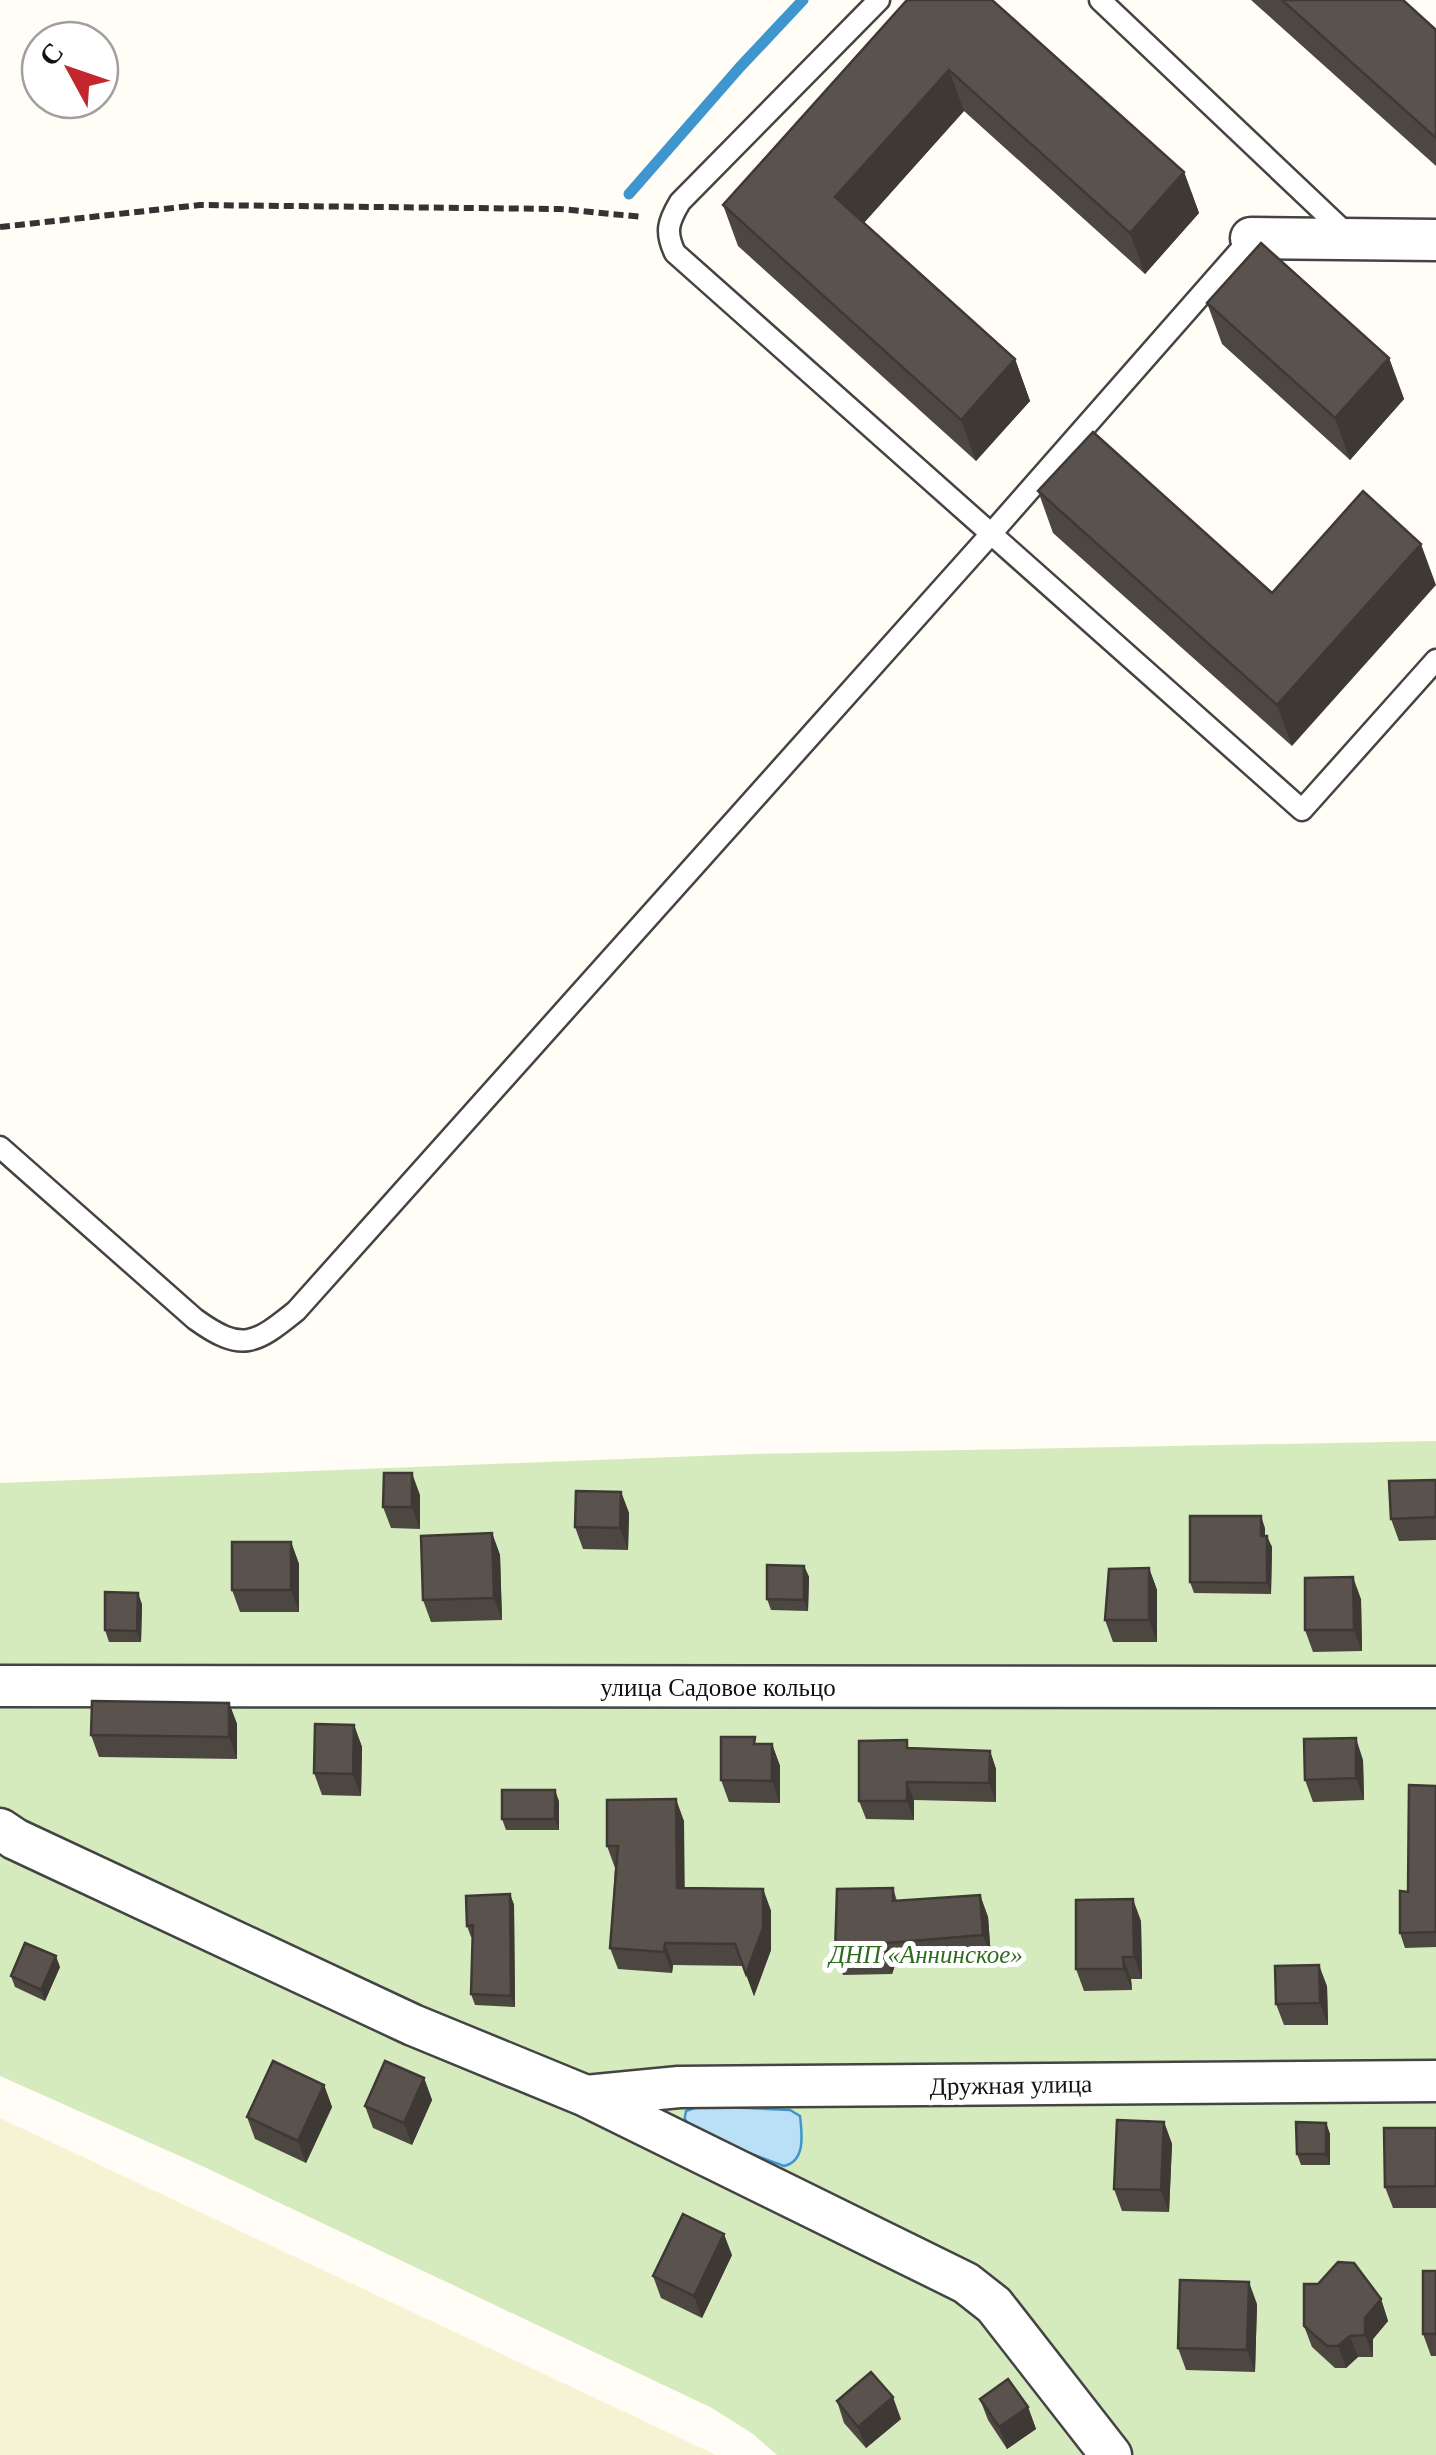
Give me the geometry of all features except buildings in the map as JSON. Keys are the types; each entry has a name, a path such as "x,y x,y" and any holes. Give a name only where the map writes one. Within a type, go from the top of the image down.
{"street":[{"path":"1250,238 1436,240"},
{"name":"улица Садовое кольцо","path":"0,1686 1436,1687"},
{"path":"0,1829 14,1839 413,2024 586,2096 966,2284 994,2306 1111,2455"},
{"name":"Дружная улица","path":"586,2096 679,2087 1436,2081"}],"lane":[{"path":"879,0 680,202 670,220 667,237 675,253 1302,810 1436,660"},
{"path":"1100,0 1352,239"},
{"path":"0,1147 215,1334 240,1341 261,1339 296,1311 990,535 1250,238"}],"path":[{"path":"0,227 200,205 560,209 670,220"}],"shaded area":[{"path":"0,2118 716,2455 0,2455"}],"green space":[{"name":"ДНП «Аннинское»","path":"1436,1441 1436,2455 777,2455 712,2408 200,2165 0,2076 0,1483 751,1454"}],"water":[{"path":"700,2106 790,2110 800,2116 802,2138 796,2159 784,2166 700,2132 685,2119 686,2111"}],"waterway":[{"path":"629,194 803,0"}]}
